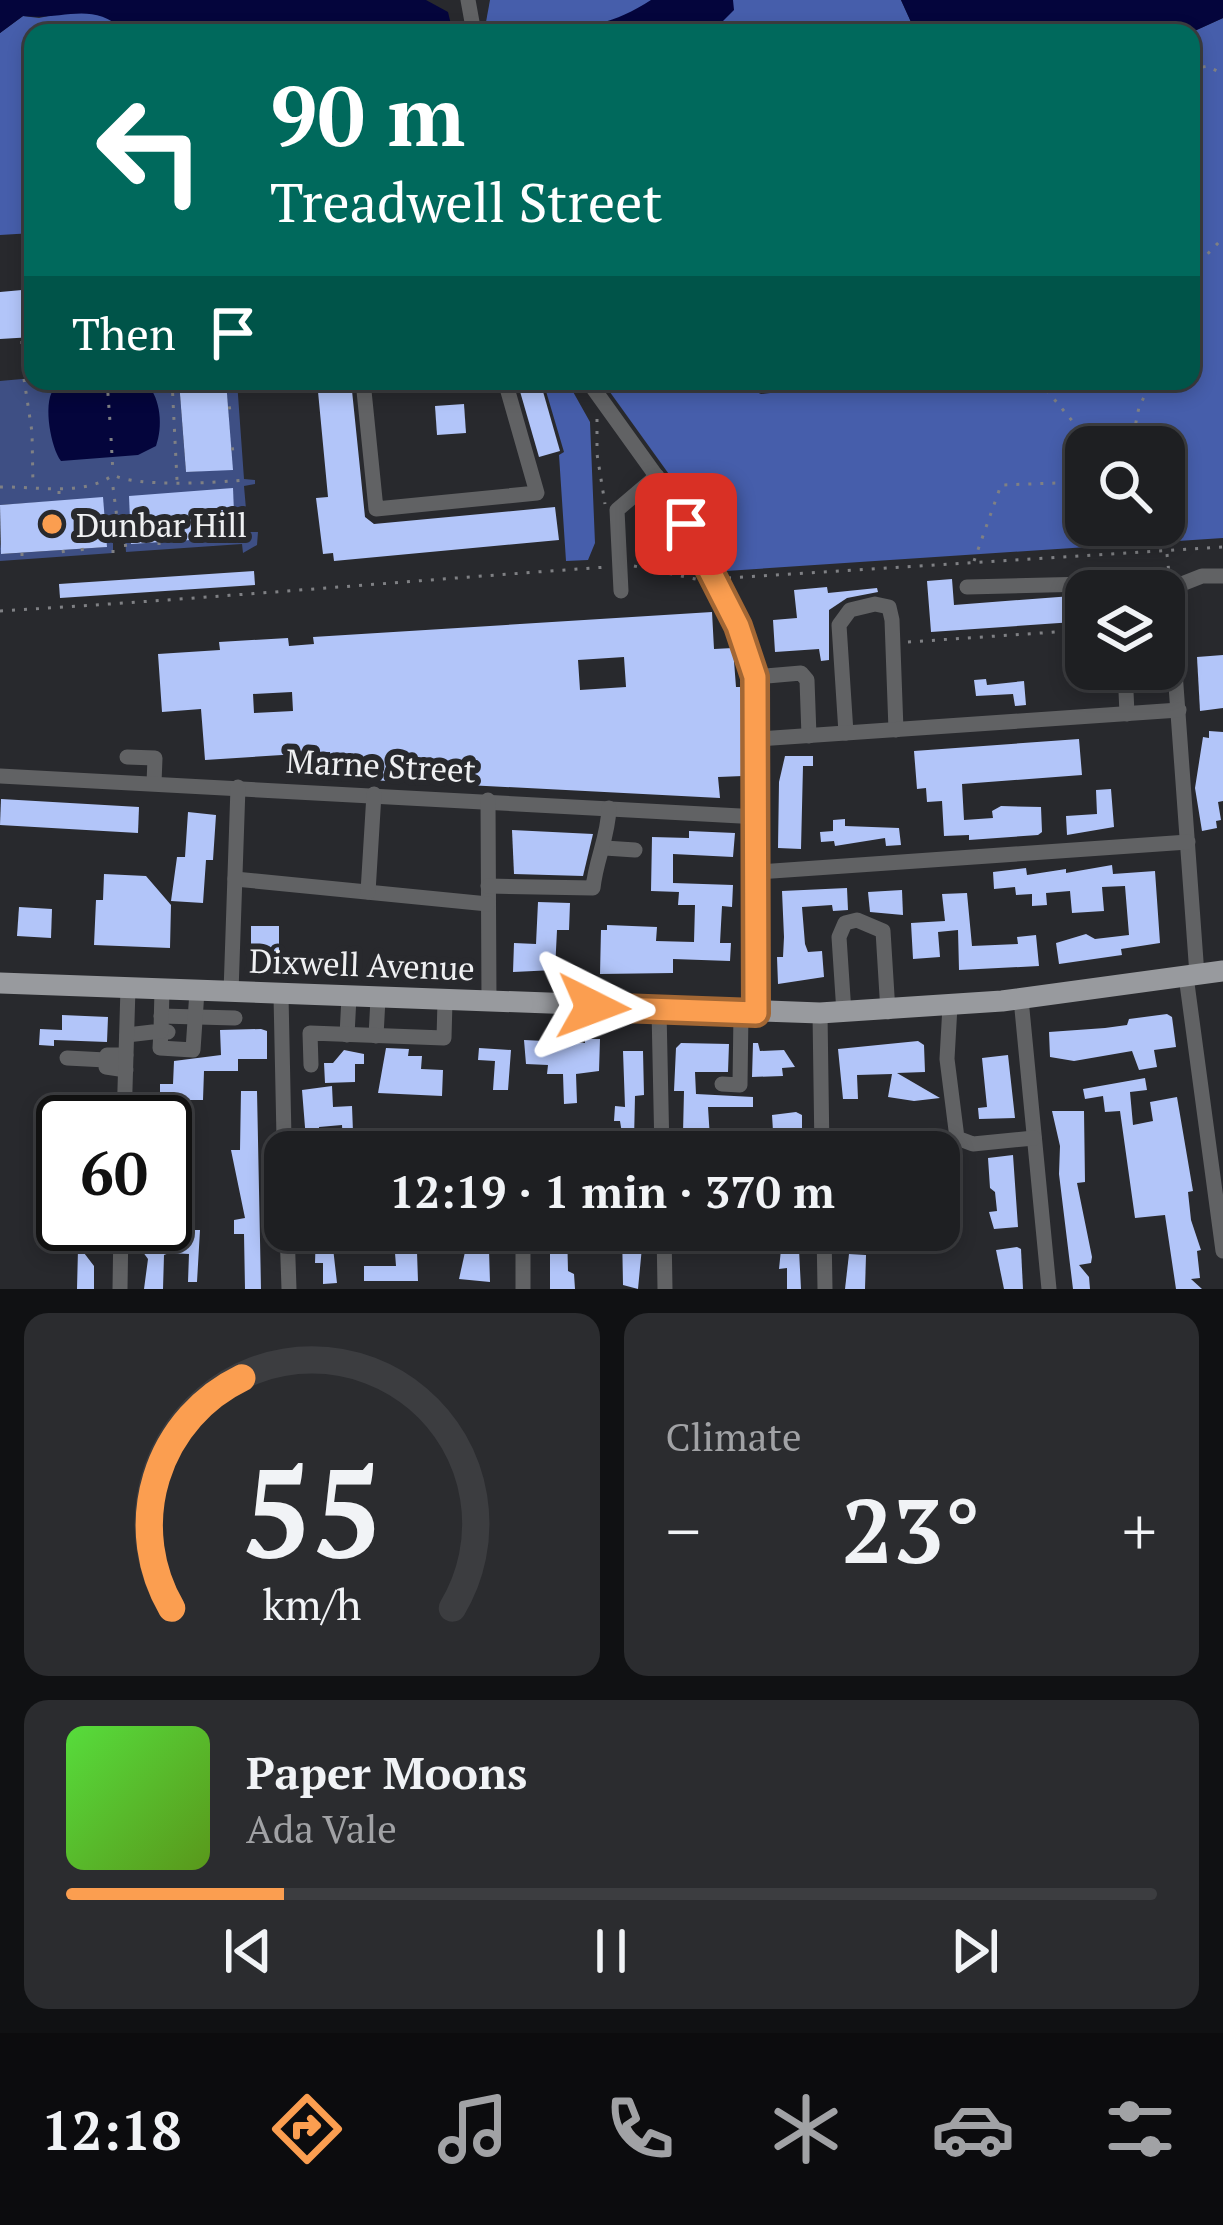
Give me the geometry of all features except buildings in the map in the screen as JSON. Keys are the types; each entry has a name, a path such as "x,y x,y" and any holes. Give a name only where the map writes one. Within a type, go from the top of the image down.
{"main road":[{"name":"Dixwell Avenue","path":"0,983 844,1013 1021,999 1223,971"}],"street":[{"path":"364,390 376,509 537,494 508,390"},
{"path":"595,390 657,476 704,558 755,677 759,817 749,1012 740,1085 722,1084"},
{"path":"621,591 615,528 622,502 657,476"},
{"path":"1185,583 1202,576 1223,576"},
{"path":"967,587 1065,585"},
{"path":"847,733 841,618 850,610 884,605 890,611 896,730"},
{"path":"755,677 801,673 807,680 809,736"},
{"path":"1126,690 1127,714"},
{"path":"1177,690 1192,975 1223,1251"},
{"path":"759,740 1179,710"},
{"path":"128,757 155,758 154,783"},
{"name":"Marne Street","path":"0,776 759,817"},
{"path":"231,992 238,787"},
{"path":"368,892 374,794"},
{"path":"488,800 489,1003"},
{"path":"235,879 368,892 488,895 593,888 597,860 605,848 609,808"},
{"path":"758,872 1188,842"},
{"path":"605,848 635,850"},
{"path":"844,1013 842,928 850,921 879,926 888,1012"},
{"path":"125,1095 128,988"},
{"path":"162,989 177,1027"},
{"path":"177,1027 197,991"},
{"path":"281,995 284,1131"},
{"path":"346,1035 349,998"},
{"path":"376,1036 378,999"},
{"path":"1021,999 1049,1289"},
{"path":"310,1065 310,1033 444,1038 445,1001"},
{"path":"950,1006 947,1059 958,1138 973,1144 1034,1138"},
{"path":"659,1010 662,1131"},
{"path":"820,1013 822,1131"},
{"path":"127,1034 235,1018"},
{"path":"68,1058 106,1060 107,1054 126,1062"},
{"path":"119,1289 121,1251"},
{"path":"288,1251 289,1289"},
{"path":"523,1251 523,1289"},
{"path":"664,1251 665,1289"},
{"path":"824,1251 825,1289"}],"path":[{"path":"1200,262 1223,238"},
{"path":"26,390 33,487"},
{"path":"108,390 110,422"},
{"path":"172,390 179,452 177,483"},
{"path":"1046,390 1076,426"},
{"path":"1135,426 1148,390"},
{"path":"228,408 238,407"},
{"path":"171,412 182,413"},
{"path":"598,417 601,485 615,528"},
{"path":"0,488 58,489 103,482 112,475 111,438"},
{"path":"231,449 242,448"},
{"path":"112,475 188,484 244,480"},
{"path":"113,487 124,480"},
{"path":"103,482 113,487"},
{"path":"972,564 1001,484 1065,482"},
{"path":"188,484 188,491"},
{"path":"113,487 126,552"},
{"path":"58,489 59,501"},
{"path":"112,553 119,534"},
{"path":"218,538 219,545"},
{"path":"193,539 194,547"},
{"path":"159,542 159,550"},
{"path":"724,578 1223,547"},
{"path":"1167,552 1168,570"},
{"path":"0,610 237,598 313,587 619,567 648,566 702,580"},
{"path":"893,643 1065,631"}],"shaded area":[{"path":"0,0 426,0 448,12 451,24 115,24 100,16 76,14 23,16 0,33"},
{"path":"490,0 901,0 912,24 486,24"},
{"path":"651,0 733,0 734,10 720,24 597,24"},
{"path":"901,0 1223,0 1223,18 1200,28 1200,24 912,24"},
{"path":"82,9 126,24 24,24 24,234 0,235 0,33 23,16 39,18"},
{"path":"1223,18 1223,538 1185,541 1185,426 1065,426 1065,546 1103,546 726,571 671,477 608,390 751,390 761,394 795,390 1200,390 1200,28"},
{"path":"24,379 24,390 180,390 186,472 232,469 227,390 238,390 244,479 255,480 244,486 248,532 258,532 257,545 243,553 242,544 126,552 125,539 119,534 113,540 113,553 0,561 0,543 2,554 106,547 59,501 0,505 0,381"},
{"path":"53,390 151,390 160,422 156,446 138,455 61,461 50,426 50,397"},
{"path":"546,390 572,390 590,422 595,543 588,560 566,561 559,455 564,452"}],"place":[{"name":"Dunbar Hill","path":"52,524"}],"route":[{"path":"593,1007 756,1013 759,740 755,677 738,626 686,524"}]}
